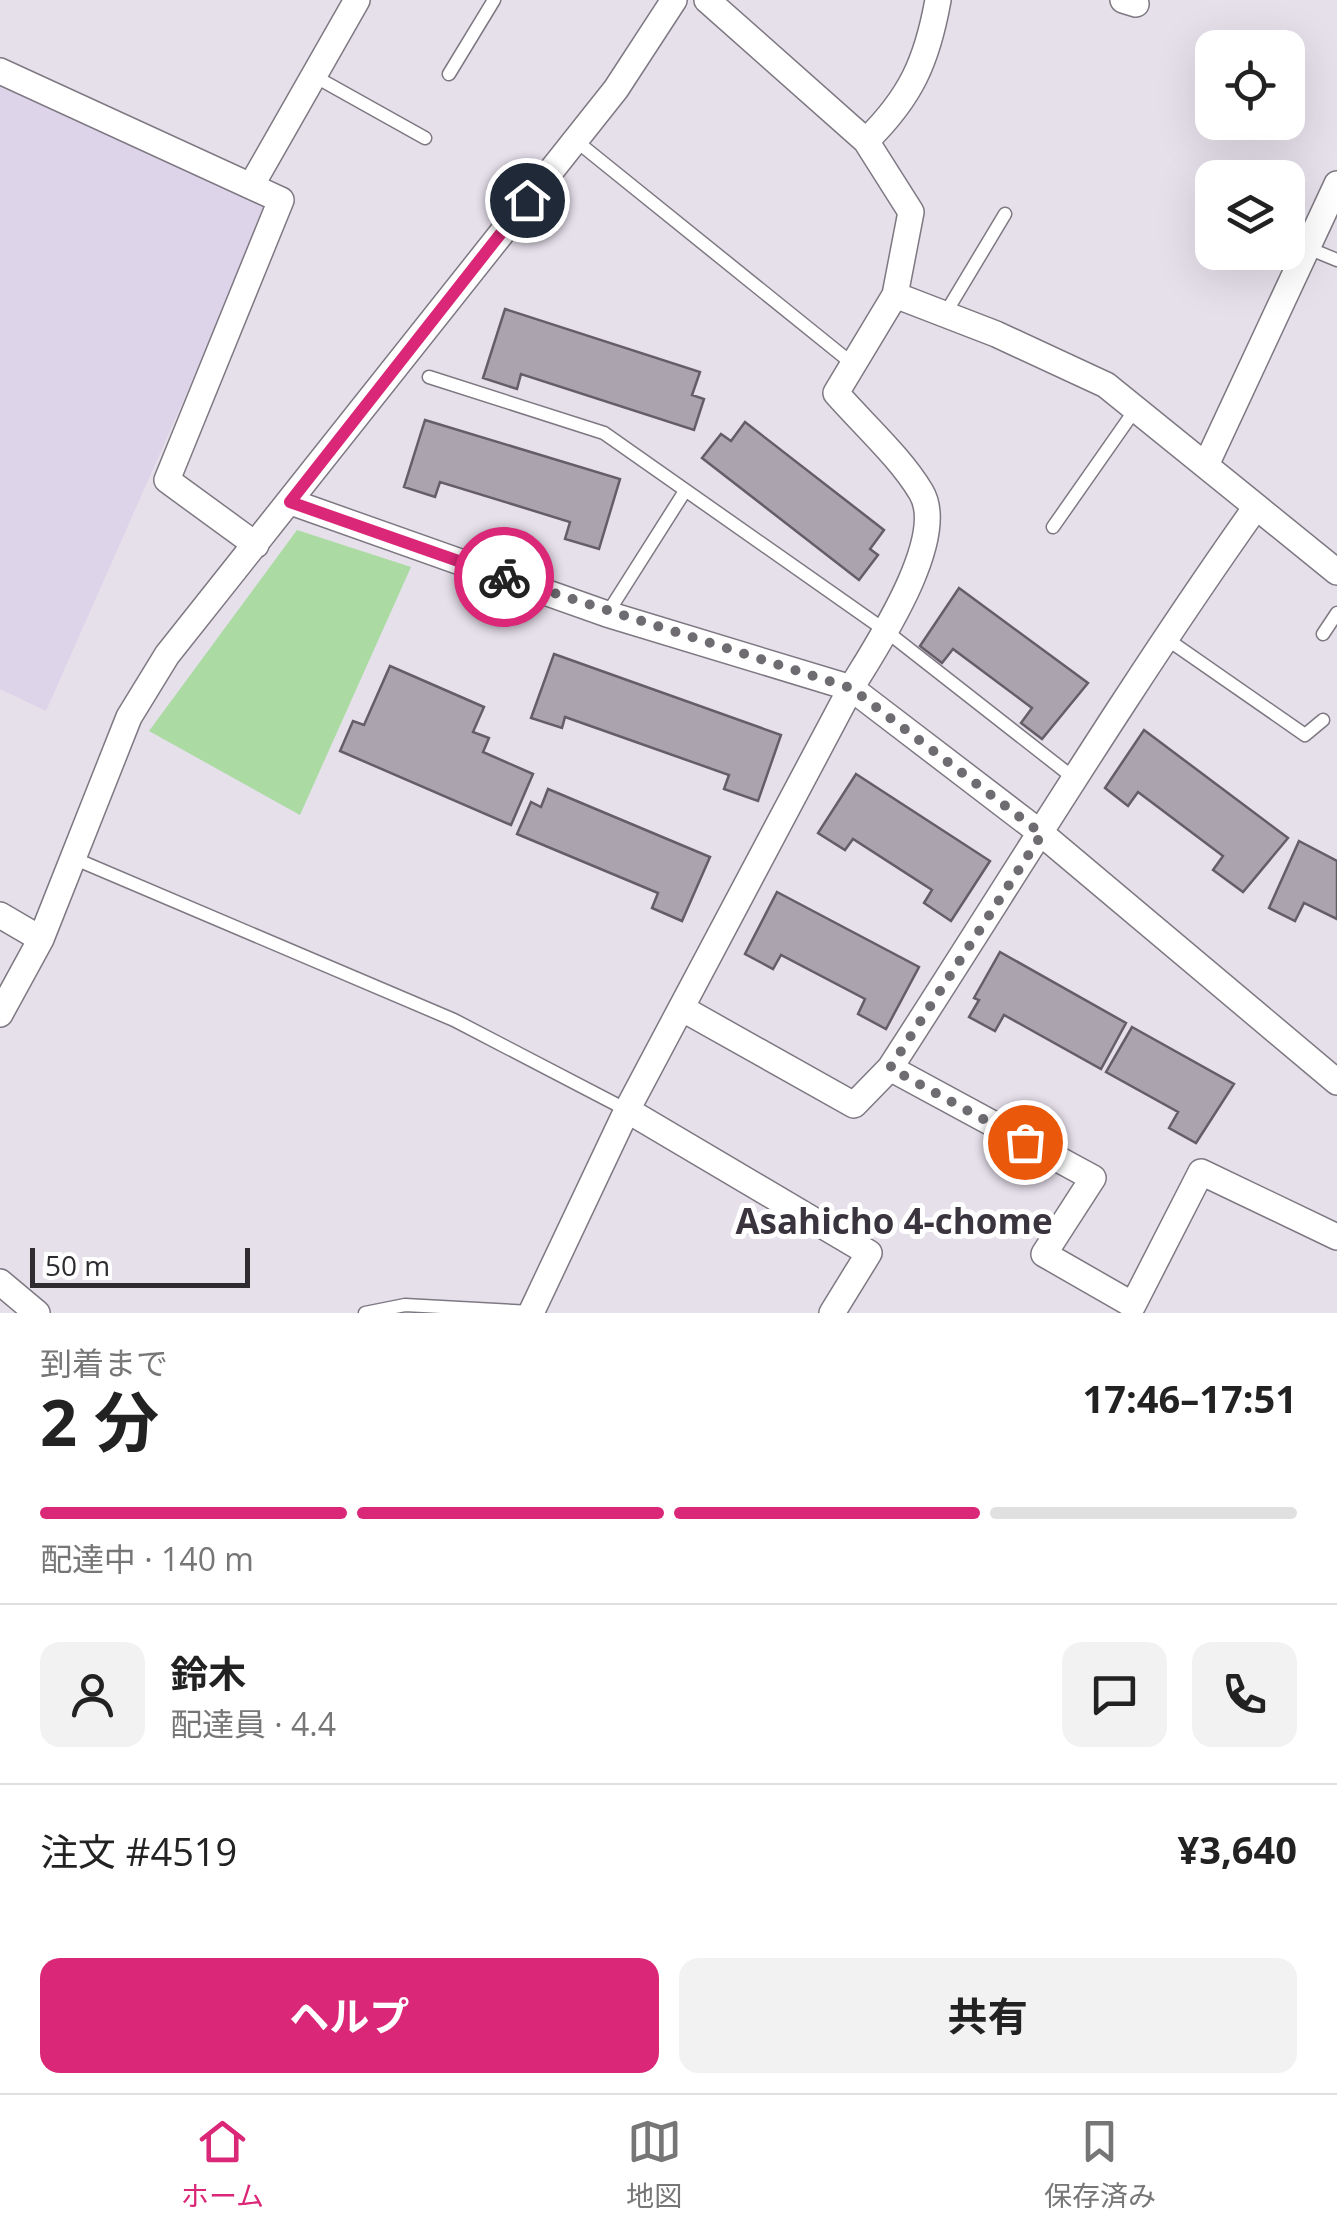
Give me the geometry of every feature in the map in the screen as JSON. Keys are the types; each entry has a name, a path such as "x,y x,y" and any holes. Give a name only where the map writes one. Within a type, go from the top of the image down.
{"street":[{"path":"251,186 358,0"},
{"path":"0,1014 41,939 70,857 130,717 168,655 616,89 674,0"},
{"path":"532,1313 627,1110 851,688 886,631 930,534 924,495 836,393 895,295 910,212 866,141 707,0"},
{"path":"866,141 900,107 931,40 938,0"},
{"path":"0,71 281,200 166,480 256,545"},
{"path":"1206,465 1337,184"},
{"path":"895,295 1056,360 1137,407 1337,572"},
{"path":"290,502 606,614 851,688 1042,834 1337,1082"},
{"path":"682,1009 854,1106 890,1068 1077,781 1164,636 1256,507"},
{"path":"0,915 41,939"},
{"path":"890,1068 1093,1178 1044,1254 1133,1305 1201,1172 1337,1237"},
{"path":"627,1110 869,1253 832,1313"},
{"path":"0,1282 36,1313"}],"lane":[{"path":"449,74 494,0"},
{"path":"314,76 425,138"},
{"path":"574,139 854,364"},
{"path":"945,315 1005,214"},
{"path":"1308,248 1337,260"},
{"path":"429,377 604,432 886,631 1077,781"},
{"path":"1053,527 1137,407"},
{"path":"606,614 684,490"},
{"path":"1323,634 1337,613"},
{"path":"1164,636 1305,735 1323,720"},
{"path":"70,857 454,1020 627,1110"},
{"path":"365,1313 405,1305 532,1313"}],"shaded area":[{"path":"0,83 271,203 46,711 0,689"}],"green space":[{"path":"297,530 411,567 300,815 149,731"}],"building":[{"path":"505,309 700,372 692,395 704,399 694,430 521,374 517,389 483,378"},
{"path":"425,420 620,479 599,549 565,539 570,522 440,482 435,497 404,487"},
{"path":"745,422 884,530 870,549 878,555 859,580 702,458 721,434 731,441"},
{"path":"959,588 1088,683 1042,739 1021,723 1032,708 953,649 942,663 920,646"},
{"path":"554,654 781,735 758,801 724,789 729,775 565,717 562,728 531,718"},
{"path":"390,666 484,707 473,732 489,738 483,752 533,774 511,825 340,751 353,721 364,725"},
{"path":"1144,730 1288,838 1243,892 1213,870 1223,856 1138,792 1128,806 1105,788"},
{"path":"856,774 990,861 951,921 924,903 932,890 853,839 845,850 818,833"},
{"path":"548,789 710,857 682,921 652,908 658,893 517,834 531,802 541,807"},
{"path":"1299,841 1337,861 1337,919 1304,903 1295,921 1269,908"},
{"path":"777,892 919,967 886,1029 858,1014 865,999 781,955 773,969 745,954"},
{"path":"1000,952 1126,1023 1101,1069 1004,1015 995,1031 969,1017 979,1000 974,998"},
{"path":"1132,1027 1234,1084 1196,1143 1169,1128 1178,1112 1106,1072"}],"way so far":[{"path":"504,577 606,614 851,688 1042,834 890,1068 1025,1142"}],"district":[{"name":"Asahicho 4-chome","path":"894,1222"}],"route":[{"path":"504,577 290,502 527,200"}]}
